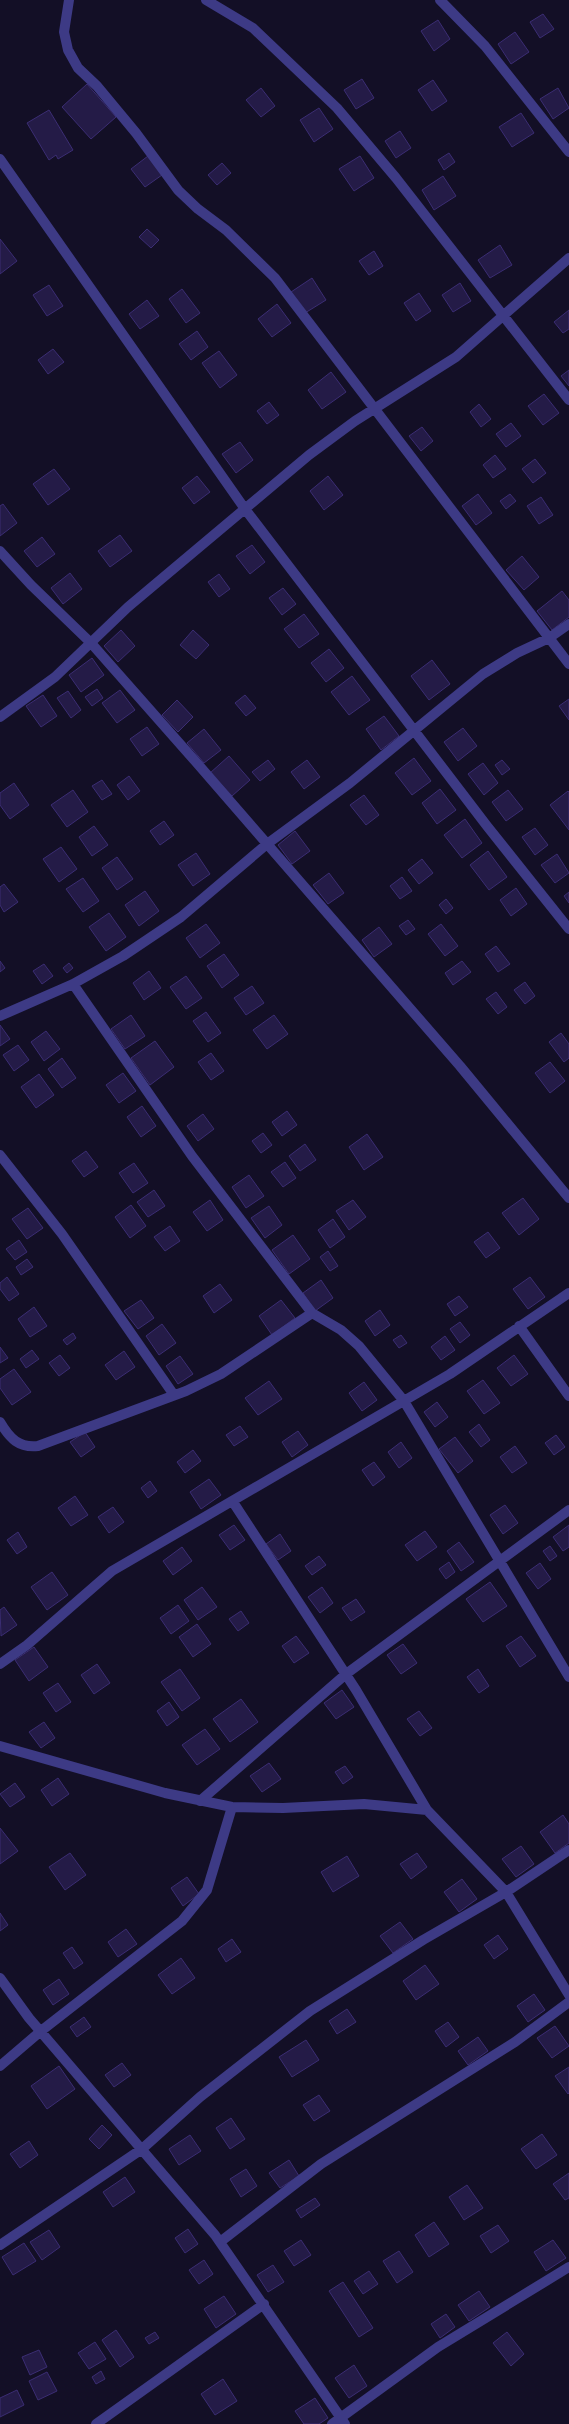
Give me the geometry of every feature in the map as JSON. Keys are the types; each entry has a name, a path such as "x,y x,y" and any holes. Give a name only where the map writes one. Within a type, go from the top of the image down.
{"street":[{"path":"69,0 64,32 68,50 78,68 97,86 136,133 178,190 198,209 226,230 274,278 569,664"},
{"path":"206,0 253,28 337,108 396,178 569,400"},
{"path":"440,0 485,46 569,152"},
{"path":"0,158 245,509 414,731 569,929"},
{"path":"0,717 55,677 128,608 309,455 375,409 456,357 569,258"},
{"path":"0,551 31,585 90,643 267,844 460,1066 569,1198"},
{"path":"0,1016 73,984 123,956 181,916 267,844 350,783 483,674 517,653 549,638 569,624"},
{"path":"73,984 192,1156 312,1314 341,1330 359,1346 404,1401 569,1677"},
{"path":"0,1155 62,1234 174,1395"},
{"path":"0,1664 27,1646 112,1571 233,1502 450,1374 569,1293"},
{"path":"0,1422 17,1444 26,1448 38,1446 174,1395 222,1374 312,1314"},
{"path":"520,1326 569,1396"},
{"path":"233,1502 346,1674 427,1810 506,1892 569,1995"},
{"path":"200,1801 346,1674 569,1510"},
{"path":"0,1746 165,1794 232,1807 284,1808 364,1804 427,1810"},
{"path":"0,2066 41,2031 182,1921 207,1890 232,1807"},
{"path":"0,2246 142,2148 200,2097 310,2011 423,1940 506,1892 569,1850"},
{"path":"0,1978 41,2031 142,2148 220,2242 343,2421"},
{"path":"220,2242 321,2164 490,2058 569,2002"},
{"path":"332,2424 343,2421 438,2347 569,2267"},
{"path":"102,2423 264,2304"}],"building":[{"path":"543,14 554,29 540,38 530,22"},
{"path":"438,20 450,39 434,51 421,31"},
{"path":"515,32 529,52 511,64 498,44"},
{"path":"362,79 374,98 356,109 344,90"},
{"path":"433,80 447,101 432,111 418,90"},
{"path":"87,84 116,117 91,139 62,107"},
{"path":"261,88 275,106 261,117 246,100"},
{"path":"558,88 569,108 553,119 540,99"},
{"path":"319,108 333,129 314,142 300,120"},
{"path":"49,110 73,150 58,159 56,155 49,160 27,123"},
{"path":"521,113 534,133 512,147 499,127"},
{"path":"400,131 411,148 396,158 385,141"},
{"path":"449,153 455,162 444,170 438,160"},
{"path":"148,156 162,175 145,187 131,169"},
{"path":"360,156 374,178 354,191 339,169"},
{"path":"222,163 231,173 217,185 208,175"},
{"path":"443,176 456,196 434,210 422,190"},
{"path":"147,229 159,240 151,248 139,237"},
{"path":"0,239 17,261 0,274"},
{"path":"500,245 512,265 490,278 478,260"},
{"path":"374,251 383,266 369,275 359,261"},
{"path":"312,278 326,300 305,313 291,292"},
{"path":"460,283 471,301 453,312 442,295"},
{"path":"49,285 63,306 47,316 33,295"},
{"path":"182,289 200,313 186,323 169,299"},
{"path":"419,293 431,311 416,321 404,303"},
{"path":"147,300 159,316 140,329 129,314"},
{"path":"277,304 291,323 272,337 258,319"},
{"path":"569,310 569,329 563,333 554,322"},
{"path":"197,331 208,347 191,360 179,344"},
{"path":"53,349 64,362 48,374 38,360"},
{"path":"219,351 237,375 220,388 202,363"},
{"path":"569,370 569,386 561,376"},
{"path":"331,372 346,392 322,409 308,390"},
{"path":"544,394 559,413 543,425 528,406"},
{"path":"269,402 279,415 267,424 257,411"},
{"path":"479,404 491,419 481,427 470,412"},
{"path":"511,423 521,436 506,447 496,434"},
{"path":"422,427 433,441 421,451 409,436"},
{"path":"240,442 253,460 236,473 222,454"},
{"path":"495,455 506,469 493,478 483,465"},
{"path":"535,459 546,473 533,483 522,469"},
{"path":"54,469 70,489 48,505 33,484"},
{"path":"197,476 210,492 194,504 182,488"},
{"path":"328,476 343,495 324,510 310,491"},
{"path":"478,494 492,513 476,525 462,506"},
{"path":"510,494 516,501 506,509 500,501"},
{"path":"541,497 553,515 539,524 527,506"},
{"path":"3,504 17,523 0,536 0,506"},
{"path":"120,535 132,551 110,567 98,551"},
{"path":"42,537 55,554 37,567 24,551"},
{"path":"252,545 265,562 250,574 236,556"},
{"path":"522,556 539,577 524,590 506,570"},
{"path":"70,573 82,589 63,604 51,588"},
{"path":"219,574 230,589 219,597 208,582"},
{"path":"283,588 296,604 282,615 269,598"},
{"path":"562,591 569,600 569,617 552,630 537,611"},
{"path":"304,614 319,634 299,648 284,629"},
{"path":"121,630 135,646 118,662 104,646"},
{"path":"193,630 209,645 196,659 180,645"},
{"path":"329,649 344,668 326,682 311,663"},
{"path":"92,658 104,675 81,692 69,675"},
{"path":"432,660 450,684 429,700 411,676"},
{"path":"352,676 370,700 349,715 331,692"},
{"path":"97,689 103,698 92,706 85,697"},
{"path":"120,690 135,710 117,723 102,703"},
{"path":"68,691 81,710 71,718 57,698"},
{"path":"43,695 57,716 41,727 26,706"},
{"path":"245,695 256,708 246,716 235,703"},
{"path":"569,699 569,720 559,706"},
{"path":"177,700 193,717 178,732 162,715"},
{"path":"384,716 399,736 381,750 366,729"},
{"path":"147,727 159,744 142,756 130,739"},
{"path":"463,728 477,746 458,761 444,742"},
{"path":"204,729 221,750 204,763 187,743"},
{"path":"229,756 250,780 232,796 210,773"},
{"path":"414,758 431,781 412,795 395,773"},
{"path":"268,760 275,769 260,781 252,772"},
{"path":"307,760 320,777 304,789 291,772"},
{"path":"502,760 510,769 502,775 495,765"},
{"path":"483,763 498,783 484,795 468,774"},
{"path":"129,776 140,791 128,800 117,785"},
{"path":"102,780 112,794 102,800 92,786"},
{"path":"14,783 29,805 10,819 0,805 0,793"},
{"path":"440,789 456,810 437,824 422,803"},
{"path":"73,790 88,812 67,827 51,805"},
{"path":"508,790 523,809 506,821 492,802"},
{"path":"568,791 569,792 569,830 550,805"},
{"path":"364,795 379,815 366,825 350,805"},
{"path":"465,819 482,843 462,858 444,835"},
{"path":"164,821 174,835 160,845 150,831"},
{"path":"94,826 108,845 92,856 79,837"},
{"path":"535,828 548,845 535,855 522,837"},
{"path":"295,831 310,851 292,864 278,845"},
{"path":"61,847 77,869 59,882 43,859"},
{"path":"488,851 507,877 489,890 470,865"},
{"path":"196,853 210,874 193,886 178,865"},
{"path":"557,854 569,873 555,883 541,865"},
{"path":"117,857 133,879 117,890 102,868"},
{"path":"422,859 433,873 419,884 408,870"},
{"path":"329,873 344,893 328,904 313,885"},
{"path":"402,877 412,891 400,899 390,886"},
{"path":"83,878 99,901 83,912 66,889"},
{"path":"4,884 18,902 4,912 0,905 0,887"},
{"path":"516,888 527,904 511,916 500,900"},
{"path":"145,891 159,911 139,926 125,905"},
{"path":"569,892 569,903 564,896"},
{"path":"446,899 453,908 446,914 439,905"},
{"path":"109,913 126,937 106,951 89,927"},
{"path":"408,920 415,929 406,935 399,926"},
{"path":"206,924 220,943 200,958 186,938"},
{"path":"441,924 458,946 445,956 428,934"},
{"path":"379,927 392,944 374,957 362,940"},
{"path":"496,946 510,964 498,972 485,954"},
{"path":"224,954 239,975 222,988 207,966"},
{"path":"0,961 5,968 0,972"},
{"path":"462,961 471,972 453,985 445,973"},
{"path":"69,963 73,968 67,973 63,968"},
{"path":"44,964 53,976 42,984 33,971"},
{"path":"149,971 161,988 144,1000 133,983"},
{"path":"186,976 202,998 186,1009 170,987"},
{"path":"525,982 535,996 525,1004 514,990"},
{"path":"252,986 264,1003 246,1015 234,998"},
{"path":"496,992 507,1007 498,1014 486,999"},
{"path":"206,1012 221,1033 208,1042 193,1021"},
{"path":"131,1015 145,1036 125,1049 111,1029"},
{"path":"274,1015 288,1034 267,1049 253,1030"},
{"path":"0,1025 10,1039 0,1046"},
{"path":"46,1031 60,1049 44,1061 31,1042"},
{"path":"561,1033 569,1044 569,1058 564,1062 549,1042"},
{"path":"155,1041 174,1067 150,1085 131,1058"},
{"path":"18,1045 29,1060 14,1071 3,1055"},
{"path":"211,1053 224,1071 211,1080 198,1062"},
{"path":"62,1058 76,1078 62,1088 48,1069"},
{"path":"550,1062 565,1081 550,1093 535,1073"},
{"path":"123,1073 136,1091 119,1103 106,1085"},
{"path":"39,1074 54,1095 36,1108 21,1087"},
{"path":"142,1106 156,1126 141,1137 127,1117"},
{"path":"287,1111 297,1125 282,1136 272,1122"},
{"path":"203,1114 214,1129 198,1141 187,1126"},
{"path":"263,1133 272,1145 261,1153 252,1141"},
{"path":"367,1134 383,1157 364,1170 349,1147"},
{"path":"305,1144 316,1160 300,1171 289,1156"},
{"path":"86,1151 98,1167 84,1177 72,1161"},
{"path":"285,1162 296,1178 283,1187 271,1172"},
{"path":"134,1163 148,1183 133,1193 119,1173"},
{"path":"249,1175 264,1196 246,1208 232,1187"},
{"path":"154,1190 165,1206 148,1217 137,1202"},
{"path":"523,1198 539,1219 519,1235 502,1213"},
{"path":"210,1200 223,1220 207,1231 193,1212"},
{"path":"353,1200 366,1217 349,1230 336,1211"},
{"path":"131,1205 146,1226 130,1238 115,1217"},
{"path":"269,1206 282,1225 265,1238 251,1218"},
{"path":"28,1208 43,1228 27,1239 12,1219"},
{"path":"333,1219 345,1237 330,1248 318,1230"},
{"path":"170,1226 180,1241 165,1251 154,1237"},
{"path":"488,1232 500,1248 486,1258 474,1242"},
{"path":"293,1235 310,1259 289,1274 272,1250"},
{"path":"19,1240 27,1252 15,1260 6,1249"},
{"path":"328,1251 338,1266 330,1271 320,1257"},
{"path":"27,1259 33,1267 21,1275 16,1267"},
{"path":"7,1277 19,1294 9,1301 0,1289 0,1283"},
{"path":"530,1277 545,1297 528,1309 513,1289"},
{"path":"321,1280 333,1298 315,1311 303,1293"},
{"path":"220,1284 232,1300 214,1313 203,1296"},
{"path":"459,1296 468,1307 455,1316 447,1304"},
{"path":"141,1300 154,1318 138,1329 124,1311"},
{"path":"281,1300 295,1318 272,1335 259,1316"},
{"path":"34,1307 47,1326 30,1337 18,1319"},
{"path":"380,1310 390,1325 375,1336 365,1321"},
{"path":"460,1322 470,1335 460,1343 450,1329"},
{"path":"162,1324 176,1343 159,1355 146,1336"},
{"path":"73,1333 76,1338 67,1345 63,1340"},
{"path":"401,1335 407,1343 399,1348 393,1340"},
{"path":"445,1336 455,1350 441,1360 431,1347"},
{"path":"0,1347 8,1358 0,1363"},
{"path":"32,1350 39,1359 26,1368 20,1359"},
{"path":"124,1351 135,1367 116,1380 105,1365"},
{"path":"60,1355 70,1368 59,1376 49,1363"},
{"path":"514,1355 528,1374 511,1386 497,1368"},
{"path":"180,1356 193,1374 178,1384 166,1366"},
{"path":"14,1369 31,1392 12,1405 0,1388 0,1379"},
{"path":"483,1380 500,1403 484,1414 467,1391"},
{"path":"269,1381 282,1399 258,1415 245,1398"},
{"path":"364,1382 377,1400 362,1411 349,1393"},
{"path":"437,1402 448,1417 435,1427 424,1412"},
{"path":"479,1424 490,1440 481,1447 469,1432"},
{"path":"240,1426 248,1437 234,1446 226,1435"},
{"path":"298,1431 308,1445 292,1457 282,1442"},
{"path":"85,1432 95,1447 81,1457 70,1442"},
{"path":"556,1435 565,1447 554,1455 545,1443"},
{"path":"455,1437 473,1461 458,1473 439,1449"},
{"path":"401,1442 412,1458 399,1468 388,1452"},
{"path":"515,1446 527,1463 512,1473 500,1457"},
{"path":"193,1450 201,1461 185,1473 177,1462"},
{"path":"374,1462 385,1477 373,1486 362,1470"},
{"path":"209,1479 221,1495 201,1509 190,1492"},
{"path":"150,1481 157,1491 148,1498 141,1488"},
{"path":"75,1496 88,1515 71,1526 58,1508"},
{"path":"505,1505 518,1523 503,1534 490,1515"},
{"path":"113,1507 124,1522 109,1533 98,1517"},
{"path":"234,1525 245,1540 230,1550 219,1535"},
{"path":"569,1525 569,1547 563,1551 553,1537"},
{"path":"425,1531 437,1547 417,1561 405,1545"},
{"path":"18,1532 27,1547 17,1554 7,1540"},
{"path":"280,1534 291,1551 278,1560 266,1544"},
{"path":"459,1542 474,1562 461,1571 447,1551"},
{"path":"550,1546 557,1556 550,1561 543,1551"},
{"path":"182,1547 192,1561 173,1575 163,1561"},
{"path":"319,1556 326,1565 312,1575 305,1566"},
{"path":"449,1562 455,1572 446,1579 439,1569"},
{"path":"540,1563 551,1579 538,1589 526,1573"},
{"path":"52,1572 68,1595 47,1610 31,1587"},
{"path":"490,1582 507,1606 483,1622 466,1599"},
{"path":"202,1587 217,1607 198,1620 184,1600"},
{"path":"322,1587 333,1603 320,1613 308,1597"},
{"path":"356,1599 365,1612 351,1621 342,1608"},
{"path":"178,1605 189,1621 171,1634 160,1618"},
{"path":"4,1607 17,1625 1,1636 0,1610"},
{"path":"241,1611 249,1623 238,1631 229,1619"},
{"path":"197,1624 211,1644 193,1657 179,1637"},
{"path":"296,1636 309,1653 294,1663 282,1646"},
{"path":"521,1636 536,1656 520,1667 506,1646"},
{"path":"403,1644 417,1663 401,1674 387,1655"},
{"path":"34,1647 48,1667 29,1681 15,1660"},
{"path":"97,1664 110,1683 94,1694 81,1675"},
{"path":"180,1669 200,1698 182,1711 161,1682"},
{"path":"478,1669 489,1686 479,1693 467,1677"},
{"path":"58,1683 71,1702 56,1712 43,1693"},
{"path":"342,1690 354,1707 336,1719 324,1703"},
{"path":"241,1699 258,1722 230,1742 213,1719"},
{"path":"169,1702 179,1717 167,1726 157,1711"},
{"path":"419,1711 432,1728 420,1736 407,1719"},
{"path":"44,1722 55,1738 41,1748 29,1732"},
{"path":"205,1729 220,1749 197,1765 182,1745"},
{"path":"269,1763 281,1779 262,1792 250,1776"},
{"path":"345,1766 353,1777 343,1784 335,1772"},
{"path":"58,1778 69,1794 52,1806 41,1790"},
{"path":"15,1783 25,1797 10,1807 0,1794"},
{"path":"563,1815 569,1824 569,1843 555,1853 540,1832"},
{"path":"0,1828 18,1851 0,1864"},
{"path":"521,1846 534,1864 516,1877 502,1859"},
{"path":"70,1853 86,1875 65,1890 49,1867"},
{"path":"417,1853 427,1867 411,1879 400,1864"},
{"path":"347,1856 359,1876 333,1892 321,1872"},
{"path":"187,1877 199,1894 183,1906 171,1888"},
{"path":"462,1879 477,1899 459,1912 444,1892"},
{"path":"0,1913 8,1925 0,1931"},
{"path":"400,1922 413,1939 393,1953 380,1936"},
{"path":"126,1929 137,1944 118,1957 108,1942"},
{"path":"498,1935 508,1949 494,1959 484,1945"},
{"path":"232,1939 241,1952 226,1962 218,1949"},
{"path":"72,1947 83,1963 74,1969 63,1953"},
{"path":"181,1958 195,1978 172,1994 158,1975"},
{"path":"425,1965 439,1984 416,2000 403,1981"},
{"path":"59,1979 69,1994 53,2005 43,1990"},
{"path":"534,1994 545,2010 528,2022 517,2006"},
{"path":"347,2009 356,2022 337,2034 329,2021"},
{"path":"84,2017 91,2027 77,2037 70,2027"},
{"path":"448,2022 459,2037 446,2047 435,2031"},
{"path":"555,2026 569,2046 552,2058 537,2038"},
{"path":"478,2037 488,2051 468,2065 458,2051"},
{"path":"306,2040 319,2060 292,2077 279,2057"},
{"path":"122,2063 131,2075 114,2087 105,2075"},
{"path":"59,2066 75,2089 47,2109 31,2086"},
{"path":"569,2067 569,2093 568,2094 555,2076"},
{"path":"319,2095 330,2111 314,2121 303,2105"},
{"path":"231,2118 245,2139 230,2149 216,2128"},
{"path":"102,2125 112,2135 99,2149 89,2139"},
{"path":"542,2134 557,2155 536,2169 521,2149"},
{"path":"190,2135 201,2151 179,2165 169,2149"},
{"path":"29,2141 38,2155 20,2168 10,2154"},
{"path":"289,2160 299,2176 280,2188 269,2173"},
{"path":"246,2169 257,2186 241,2197 230,2179"},
{"path":"569,2173 569,2198 565,2200 553,2184"},
{"path":"125,2177 135,2192 113,2207 103,2192"},
{"path":"467,2185 483,2208 464,2220 449,2197"},
{"path":"315,2198 320,2205 301,2218 296,2210"},
{"path":"434,2222 449,2244 429,2257 415,2235"},
{"path":"498,2225 509,2241 491,2253 480,2236"},
{"path":"188,2229 198,2244 185,2253 175,2238"},
{"path":"49,2230 60,2247 42,2260 30,2242"},
{"path":"301,2240 311,2255 294,2266 284,2251"},
{"path":"553,2240 566,2258 546,2271 534,2252"},
{"path":"24,2243 36,2261 13,2275 2,2257"},
{"path":"399,2251 413,2272 397,2283 383,2261"},
{"path":"204,2260 213,2274 199,2284 189,2270"},
{"path":"273,2265 284,2282 268,2292 257,2275"},
{"path":"369,2271 378,2284 363,2294 354,2281"},
{"path":"343,2282 373,2328 359,2337 329,2291"},
{"path":"479,2291 490,2307 469,2321 458,2305"},
{"path":"224,2296 236,2314 216,2328 204,2309"},
{"path":"446,2314 455,2327 440,2338 431,2324"},
{"path":"116,2330 134,2357 120,2367 102,2340"},
{"path":"155,2332 159,2338 149,2344 145,2338"},
{"path":"507,2332 524,2354 511,2366 493,2343"},
{"path":"95,2342 106,2359 89,2369 78,2353"},
{"path":"39,2350 47,2367 30,2375 22,2357"},
{"path":"354,2365 367,2386 349,2398 335,2378"},
{"path":"101,2371 105,2379 96,2384 92,2377"},
{"path":"47,2372 57,2391 38,2400 29,2381"},
{"path":"223,2379 237,2401 215,2415 201,2394"},
{"path":"17,2390 24,2405 0,2417 0,2398"},
{"path":"315,2398 328,2418 319,2424 304,2424 295,2411"}]}
